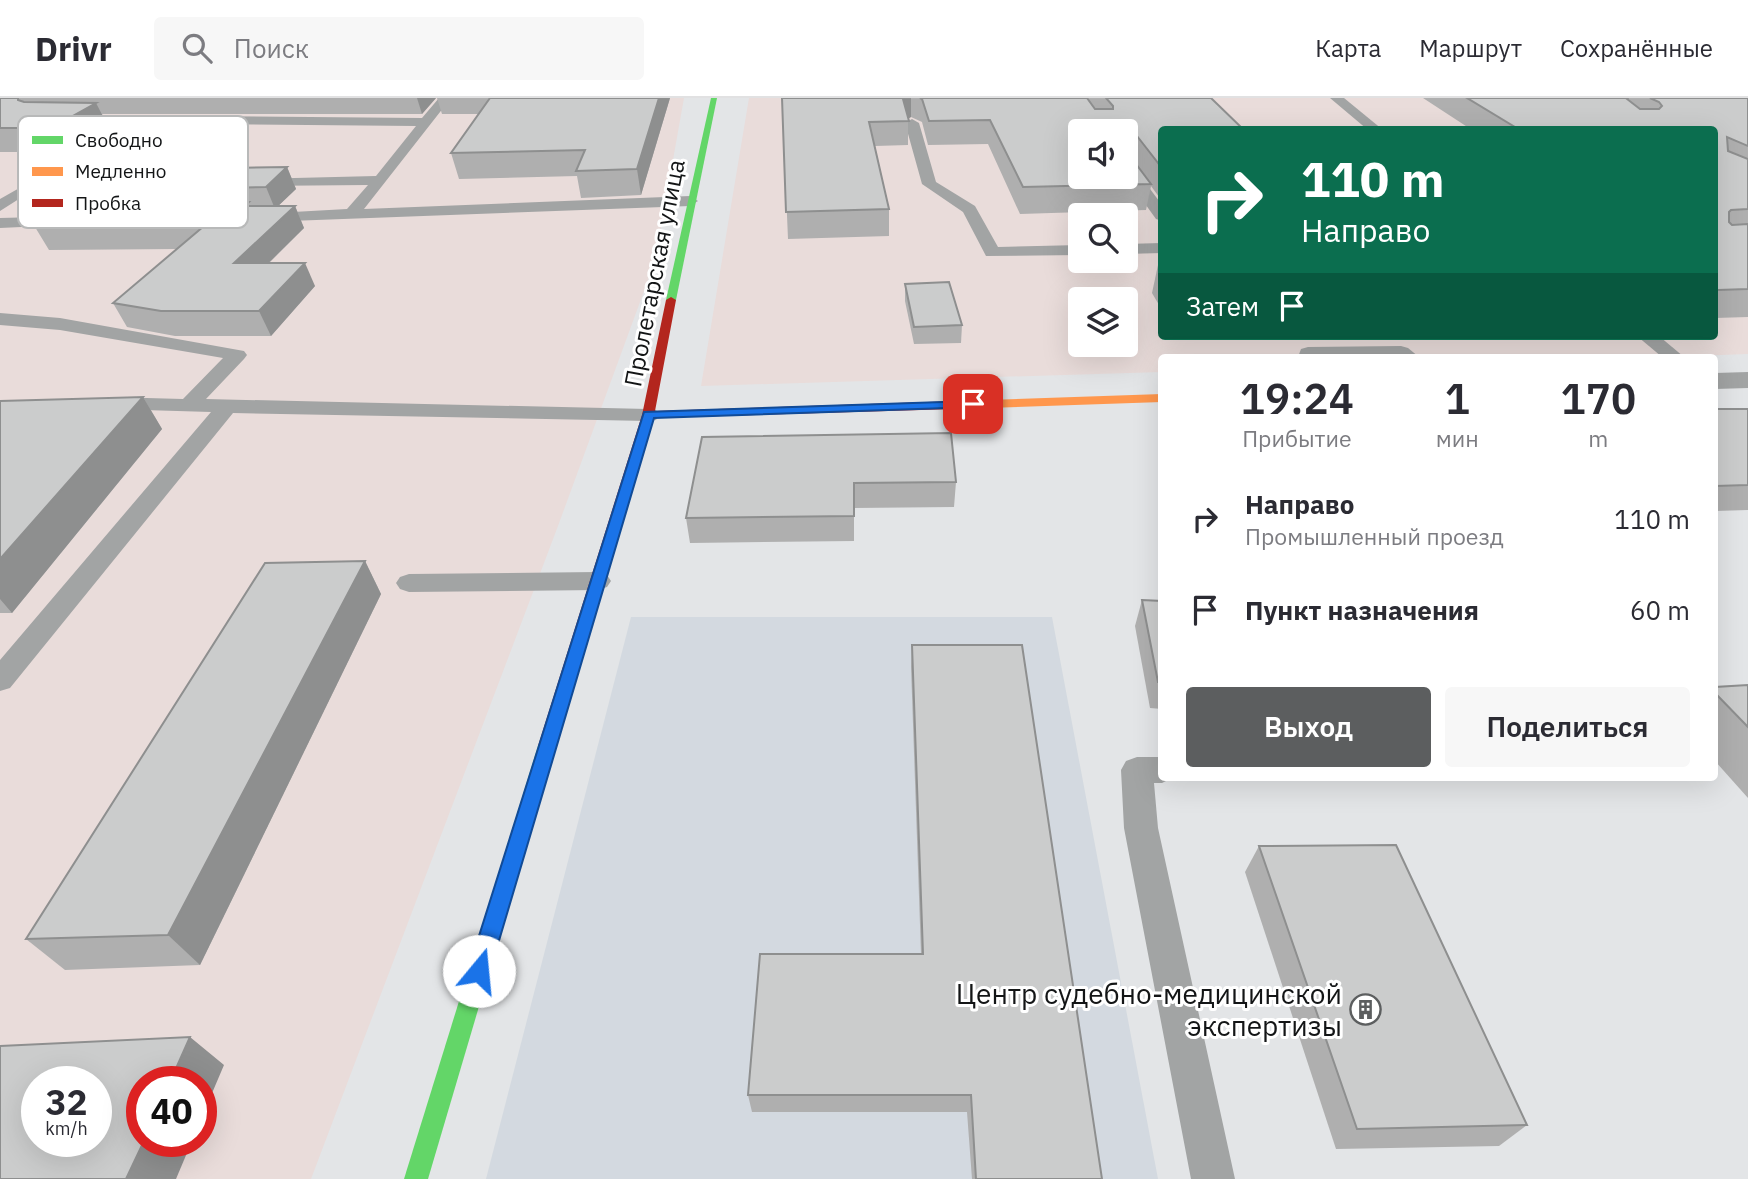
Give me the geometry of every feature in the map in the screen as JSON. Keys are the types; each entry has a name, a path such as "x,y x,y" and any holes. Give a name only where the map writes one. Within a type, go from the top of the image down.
{"street":[{"name":"Пролетарская улица","path":"416,1179 649,415 690,201 714,98"},
{"path":"1718,381 1748,380"},
{"path":"649,415 1158,398"}],"lane":[{"path":"350,215 446,98"},
{"path":"1336,98 1372,126"},
{"path":"248,121 426,122"},
{"path":"912,123 929,184 969,209 992,252 1068,250"},
{"path":"248,182 380,180"},
{"path":"1138,183 1158,210"},
{"path":"0,206 18,194"},
{"path":"252,217 690,201"},
{"path":"0,223 18,223"},
{"path":"1138,249 1158,248"},
{"path":"0,319 60,324 237,355 189,405"},
{"path":"1652,340 1670,354"},
{"path":"1308,354 1404,354"},
{"path":"81,403 649,415"},
{"path":"4,670 227,406"},
{"path":"408,583 598,581"},
{"path":"1158,770 1137,770 1141,828 1213,1179"}],"shaded area":[{"path":"0,98 684,98 655,261 558,526 311,1179 0,1179"},
{"path":"749,98 1660,98 1715,126 1158,126 1158,340 1718,340 1718,128 1748,143 1748,354 1158,354 1158,372 701,386"},
{"path":"631,617 1052,617 1158,1179 486,1179"}],"building":[{"path":"0,98 18,98 24,102 96,103 73,116 18,116 18,128 0,128"},
{"path":"490,98 659,98 637,169 576,171 585,150 451,153"},
{"path":"782,98 904,98 909,121 869,122 889,209 786,212"},
{"path":"920,98 1087,98 1095,109 1113,109 1106,98 1211,98 1240,126 1158,126 1158,163 1138,137 1138,119 1068,119 1068,186 1023,187 990,120 929,121"},
{"path":"1467,98 1628,98 1640,109 1659,109 1662,106 1659,102 1650,98 1748,98 1748,146 1727,137 1728,151 1748,159 1748,209 1731,210 1729,222 1732,225 1748,224 1748,289 1718,290 1718,126 1513,126"},
{"path":"287,167 266,187 248,187 248,168"},
{"path":"1138,167 1151,184 1138,184"},
{"path":"248,206 295,206 234,263 305,263 259,311 161,311 113,303 202,228 248,228"},
{"path":"949,282 962,325 914,327 905,284"},
{"path":"143,397 0,559 0,401"},
{"path":"1718,409 1748,409 1748,485 1718,486"},
{"path":"951,433 956,482 854,483 854,516 686,518 702,437"},
{"path":"365,561 168,935 26,939 265,563"},
{"path":"1142,600 1158,601 1158,682"},
{"path":"912,645 1022,645 1102,1179 976,1179 971,1095 748,1095 760,954 923,954"},
{"path":"1748,685 1748,727 1718,696 1718,687"},
{"name":"Центр судебно-медицинской экспертизы","path":"1396,845 1527,1125 1357,1129 1259,846"},
{"path":"190,1037 177,1066 126,1066 126,1157 136,1157 126,1179 0,1179 0,1046"}],"traffic: fast":[{"path":"671,300 714,98"},
{"path":"416,1179 547,746"}],"traffic: slow":[{"path":"988,404 1158,398"}],"traffic: jam":[{"path":"547,746 648,415 671,300"},
{"path":"648,415 988,404"}],"place":[{"name":"Центр судебно-медицинской экспертизы","path":"1365,1009"}],"route":[{"path":"479,971 649,415 973,404"}]}
